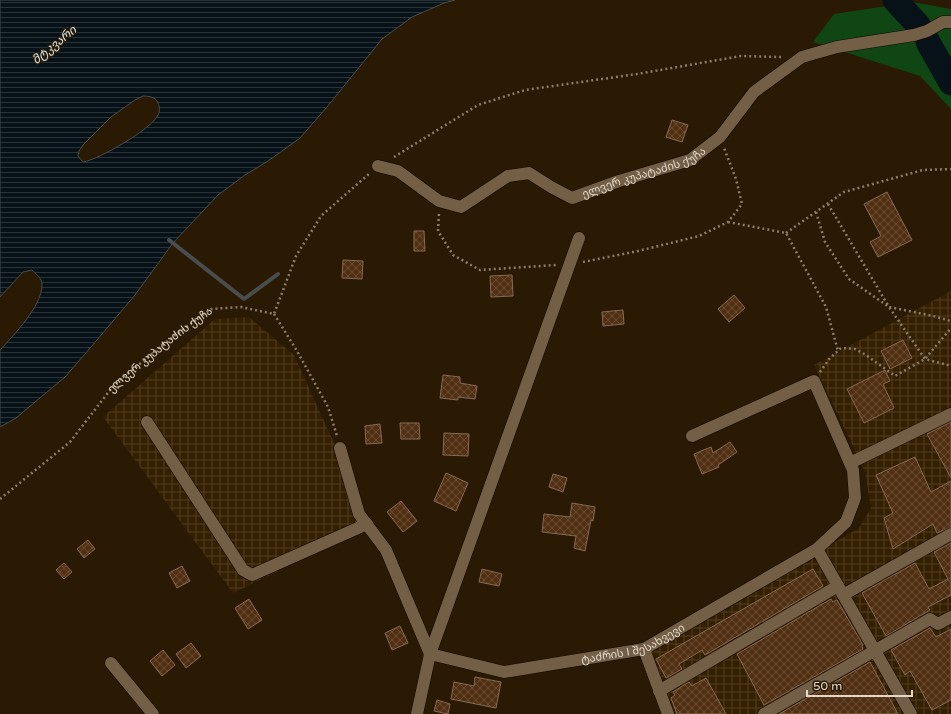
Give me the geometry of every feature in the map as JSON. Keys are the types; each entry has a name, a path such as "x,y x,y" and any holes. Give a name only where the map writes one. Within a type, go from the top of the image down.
{"street":[{"name":"ელვერ კუპატაძის ქუჩა","path":"378,166 398,171 439,201 461,207 508,176 529,173 572,198 619,181 690,160 720,138 754,92 802,57 837,47 914,35 927,31 943,22 951,22"},
{"path":"417,714 430,654 579,238"},
{"path":"692,436 814,381"},
{"name":"ტაძრის I შესახვევი","path":"430,654 504,672 644,649 817,549 846,522 855,498 853,470 814,381"},
{"path":"850,463 951,414"},
{"path":"147,422 243,570 252,575 367,524"},
{"path":"340,448 359,514 386,550 430,654"},
{"path":"659,691 841,591 951,534"},
{"path":"817,549 911,714"},
{"path":"764,714 930,619 938,624 951,617"},
{"path":"644,649 668,714"},
{"path":"111,663 153,714"}],"path":[{"path":"340,448 328,407 297,350 274,314 296,256 321,216 378,166 478,105 525,90 637,74 742,56 802,57"},
{"path":"439,201 438,231 453,255 480,270 570,264 638,251 699,236 728,222 742,204 736,179 720,138"},
{"path":"728,222 786,233 844,192 924,170 951,169"},
{"path":"828,204 889,307 924,359 951,366"},
{"path":"816,212 825,242 849,279 889,307 951,321"},
{"path":"786,233 826,307 838,351"},
{"name":"ელვერ კუპატაძის ქუჩა","path":"0,499 70,442 114,384 211,308 241,307 274,314"},
{"path":"814,381 830,358 841,348 854,349 866,355 895,376 924,359 951,328"}],"shaded area":[{"path":"951,291 951,714 671,714 646,653 859,528 871,508 865,472 814,365"},
{"path":"249,317 294,355 340,456 361,531 233,593 103,417 215,319"}],"green space":[{"path":"913,2 951,9 951,109 920,76 813,42 834,14"}],"water":[{"name":"მტკვარი","path":"0,0 455,0 444,3 412,17 382,39 300,138 218,195 173,243 135,295 65,377 16,418 0,427 0,350 19,329 32,311 41,293 41,280 32,270 23,272 0,297","holes":["143,96 154,98 159,105 159,112 154,121 136,135 112,150 83,162 78,156 79,151 84,144 111,117"]}],"building":[{"path":"672,120 688,125 682,142 666,137"},
{"path":"887,192 912,240 878,257 870,242 881,236 864,204"},
{"path":"414,231 424,231 425,251 414,251"},
{"path":"343,260 363,261 362,279 342,278"},
{"path":"512,275 513,296 491,297 490,276"},
{"path":"734,295 745,308 729,322 718,309"},
{"path":"623,310 624,324 603,326 602,312"},
{"path":"903,340 912,358 890,369 881,351"},
{"path":"885,370 890,381 883,384 894,408 864,423 847,389"},
{"path":"443,375 460,377 460,383 477,386 475,399 458,397 458,400 440,398"},
{"path":"951,422 951,478 927,434"},
{"path":"400,423 419,423 420,439 401,439"},
{"path":"380,424 382,443 366,444 365,426"},
{"path":"444,433 469,434 468,456 443,455"},
{"path":"730,442 737,452 718,465 719,467 702,474 694,454 711,447 713,453"},
{"path":"915,457 931,492 951,481 951,527 937,533 933,524 893,549 884,518 893,513 876,475"},
{"path":"446,473 468,483 456,511 434,501"},
{"path":"553,474 567,478 563,492 549,487"},
{"path":"401,501 417,521 403,532 387,512"},
{"path":"572,503 595,507 585,551 574,548 576,536 542,532 544,514 570,517"},
{"path":"88,540 95,549 84,558 77,549"},
{"path":"951,543 951,595 928,607 930,610 886,636 862,593 915,563 929,589 948,579 934,552"},
{"path":"64,563 72,572 64,579 56,570"},
{"path":"182,566 190,581 177,588 169,573"},
{"path":"482,569 502,574 499,586 479,582"},
{"path":"813,569 823,586 705,655 702,650 679,664 682,669 666,678 656,659"},
{"path":"249,599 262,620 248,629 235,608"},
{"path":"831,599 833,602 837,600 863,645 863,649 764,705 737,654"},
{"path":"400,626 408,643 392,650 385,633"},
{"path":"930,628 936,637 951,629 951,700 932,710 910,671 905,675 891,650"},
{"path":"191,643 201,656 186,668 176,654"},
{"path":"163,650 175,665 162,676 150,661"},
{"path":"870,662 898,714 779,714"},
{"path":"475,677 501,682 496,708 451,699 454,682 474,686"},
{"path":"706,678 726,714 677,714 671,698 675,695 673,692 689,682 692,686"},
{"path":"437,700 450,704 448,714 434,711"}],"waterway":[{"path":"895,0 918,25"},
{"path":"928,42 951,83"},
{"path":"169,240 244,299 278,274"}]}
